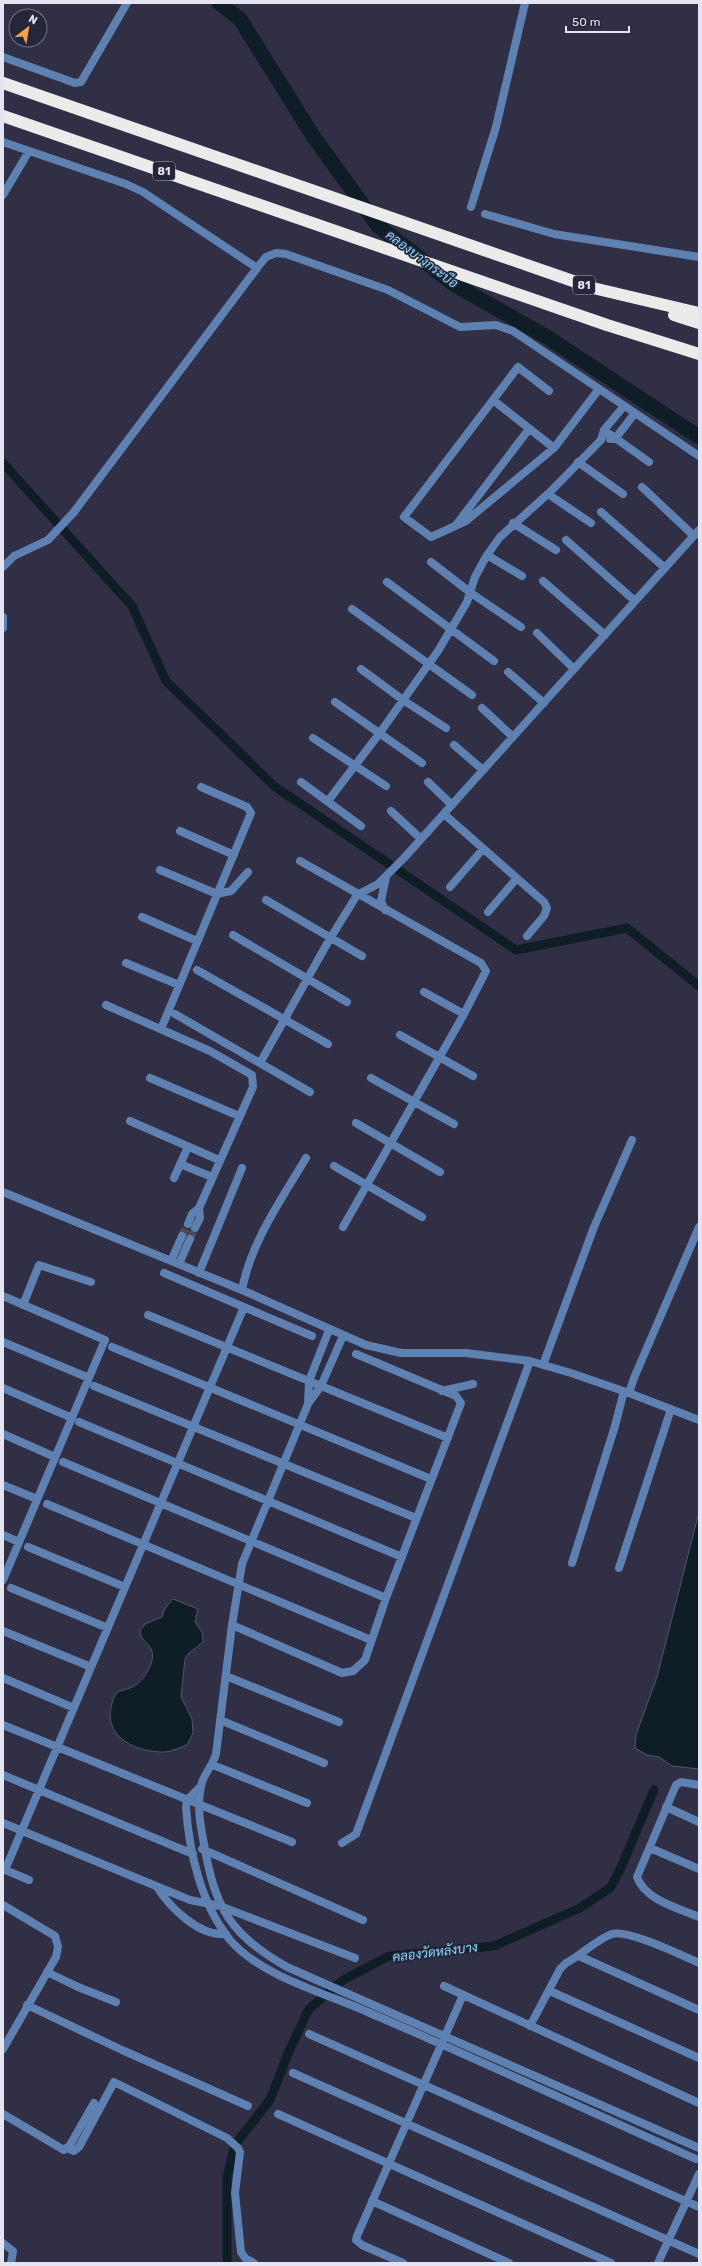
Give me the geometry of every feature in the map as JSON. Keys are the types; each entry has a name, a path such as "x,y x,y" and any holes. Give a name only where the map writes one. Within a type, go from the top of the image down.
{"highway":[{"name":"81","path":"3,82 593,288 699,323"},
{"name":"81","path":"3,116 637,335 699,354"},
{"name":"81","path":"593,288 699,313"}],"street":[{"path":"3,57 75,83 81,82 127,3"},
{"path":"471,207 496,126 525,3"},
{"path":"3,142 126,184 143,192 257,268"},
{"path":"3,195 29,151"},
{"path":"485,214 554,234 699,257"},
{"path":"3,567 14,556 48,540 74,512 257,268 266,257 276,253 286,254 388,290 460,328 496,325 513,331 699,456"},
{"path":"549,390 518,367 404,517 431,537 466,521 554,448 599,389"},
{"path":"493,400 554,448"},
{"path":"328,802 429,665 451,630 471,593 475,577 487,555 500,537 513,523 548,494 601,440 604,430 624,406"},
{"path":"616,439 635,413"},
{"path":"453,528 530,428"},
{"path":"604,430 649,462"},
{"path":"601,440 616,439"},
{"path":"578,462 623,494"},
{"path":"260,1064 357,894 378,884 404,858 696,533 642,487"},
{"path":"548,494 591,523"},
{"path":"601,512 665,568"},
{"path":"513,523 556,550"},
{"path":"566,540 635,601"},
{"path":"487,555 522,576"},
{"path":"431,562 471,593 521,627"},
{"path":"543,581 605,635"},
{"path":"387,582 494,661"},
{"path":"352,609 472,695"},
{"path":"3,617 3,628"},
{"path":"537,633 574,669"},
{"path":"361,670 446,728"},
{"path":"508,672 544,703"},
{"path":"335,702 422,764"},
{"path":"482,708 513,737"},
{"path":"314,738 355,767 386,786"},
{"path":"454,745 483,770"},
{"path":"301,782 362,826"},
{"path":"428,782 452,805"},
{"path":"161,1029 251,813 250,810 201,787"},
{"path":"391,811 421,839"},
{"path":"444,814 544,902 547,908 544,916 527,936"},
{"path":"180,831 234,855"},
{"path":"450,887 483,849"},
{"path":"300,861 484,967 484,977 464,1014 343,1227"},
{"path":"160,870 217,894 231,891 248,872"},
{"path":"385,910 381,901 386,876"},
{"path":"488,912 517,878"},
{"path":"266,900 362,956"},
{"path":"142,917 197,941"},
{"path":"233,935 347,1002"},
{"path":"126,963 179,985"},
{"path":"197,970 284,1021 328,1044"},
{"path":"424,992 464,1014"},
{"path":"106,1005 210,1051 252,1075 252,1087 199,1208 192,1214 188,1224"},
{"path":"175,1014 310,1092"},
{"path":"400,1035 472,1076"},
{"path":"150,1078 239,1116"},
{"path":"371,1078 454,1124"},
{"path":"130,1121 219,1160"},
{"path":"356,1123 440,1172"},
{"path":"543,1365 594,1227 632,1140"},
{"path":"174,1178 188,1147"},
{"path":"242,1290 250,1258 282,1197 306,1158"},
{"path":"180,1164 212,1177"},
{"path":"334,1166 422,1217"},
{"path":"199,1273 242,1168"},
{"path":"3,1192 242,1290 329,1330 366,1345 393,1352 466,1353 530,1361 627,1392 699,1420"},
{"path":"196,1228 200,1218 199,1208"},
{"path":"572,1563 627,1392 699,1227"},
{"path":"171,1261 186,1238 179,1264"},
{"path":"23,1305 40,1265 91,1282"},
{"path":"164,1273 312,1336"},
{"path":"3,1296 105,1340 3,1580"},
{"path":"29,1880 4,1870 40,1790 244,1307"},
{"path":"148,1314 448,1438"},
{"path":"308,1404 309,1381 329,1330"},
{"path":"343,1336 321,1386 308,1404 242,1564 213,1765 203,1778 199,1804 205,1850 213,1886 220,1906 246,1940 262,1953 287,1967 373,2003 699,2148"},
{"path":"3,1342 89,1378"},
{"path":"112,1347 431,1479"},
{"path":"232,1625 342,1673 358,1668 364,1660 416,1518 461,1404 456,1396 356,1354"},
{"path":"342,1843 356,1834 530,1361"},
{"path":"442,1391 473,1384"},
{"path":"94,1386 416,1518"},
{"path":"3,1388 72,1418"},
{"path":"619,1568 671,1409"},
{"path":"80,1422 402,1557"},
{"path":"3,1434 56,1456"},
{"path":"63,1462 386,1598"},
{"path":"3,1485 37,1499"},
{"path":"47,1504 371,1640"},
{"path":"3,1535 19,1542"},
{"path":"28,1547 125,1587"},
{"path":"12,1588 108,1628"},
{"path":"3,1631 91,1667"},
{"path":"226,1676 339,1722"},
{"path":"3,1678 74,1708"},
{"path":"220,1720 324,1763"},
{"path":"3,1725 292,1842"},
{"path":"213,1765 307,1803"},
{"path":"3,1775 193,1854"},
{"path":"699,1784 681,1782 676,1784 638,1877 640,1885 652,1896 699,1917"},
{"path":"201,1786 187,1800 187,1816 193,1854 207,1904 226,1934 242,1951 257,1962 282,1976 381,2017 698,2159"},
{"path":"666,1807 699,1822"},
{"path":"3,1823 190,1900 220,1906 355,1958"},
{"path":"192,1845 363,1920"},
{"path":"650,1848 699,1869"},
{"path":"157,1886 169,1906 176,1911 210,1932 226,1934"},
{"path":"3,1905 55,1936 58,1947 56,1957 3,2049"},
{"path":"530,2026 550,1991 560,1969 566,1963 613,1934 623,1934 656,1944 699,1964"},
{"path":"579,1956 699,2010"},
{"path":"282,1976 287,1967"},
{"path":"47,1972 78,1987 116,2002"},
{"path":"444,1986 699,2103"},
{"path":"550,1991 699,2058"},
{"path":"403,2263 362,2245 356,2240 463,1995"},
{"path":"27,2005 122,2050 248,2106"},
{"path":"381,2017 384,2008"},
{"path":"309,2034 699,2207"},
{"path":"293,2074 699,2254"},
{"path":"3,2114 61,2149 67,2148 74,2151 79,2147 114,2082 227,2138 238,2148 240,2157 235,2193 242,2255 254,2263"},
{"path":"570,2102 574,2092"},
{"path":"67,2148 94,2103"},
{"path":"278,2114 610,2263"},
{"path":"658,2263 699,2174"},
{"path":"372,2201 509,2263"},
{"path":"3,2243 14,2251 11,2263"}],"water":[{"path":"699,1512 699,1769 672,1766 659,1757 647,1755 635,1748 636,1735 657,1677"},
{"path":"173,1599 198,1609 195,1622 202,1632 203,1642 189,1653 185,1659 181,1697 192,1719 193,1733 187,1745 174,1750 166,1752 140,1749 129,1744 120,1737 113,1728 110,1718 111,1706 117,1692 134,1686 142,1680 148,1670 152,1659 151,1649 143,1639 140,1631 145,1624 162,1617 165,1608"}],"waterway":[{"name":"คลองบางกระบือ","path":"219,3 240,19 313,136 378,226 455,285 547,337 699,437"},
{"path":"3,463 132,606 166,681 274,786 516,950 627,928 699,986"},
{"name":"คลองวัดหลังบาง","path":"227,2263 227,2177 233,2152 237,2142 270,2100 289,2051 309,2009 343,1980 389,1956 494,1946 580,1908 610,1888 619,1872 654,1790"}],"tunnel":[{"path":"182,1236 188,1224"},
{"path":"190,1239 195,1228"}]}
